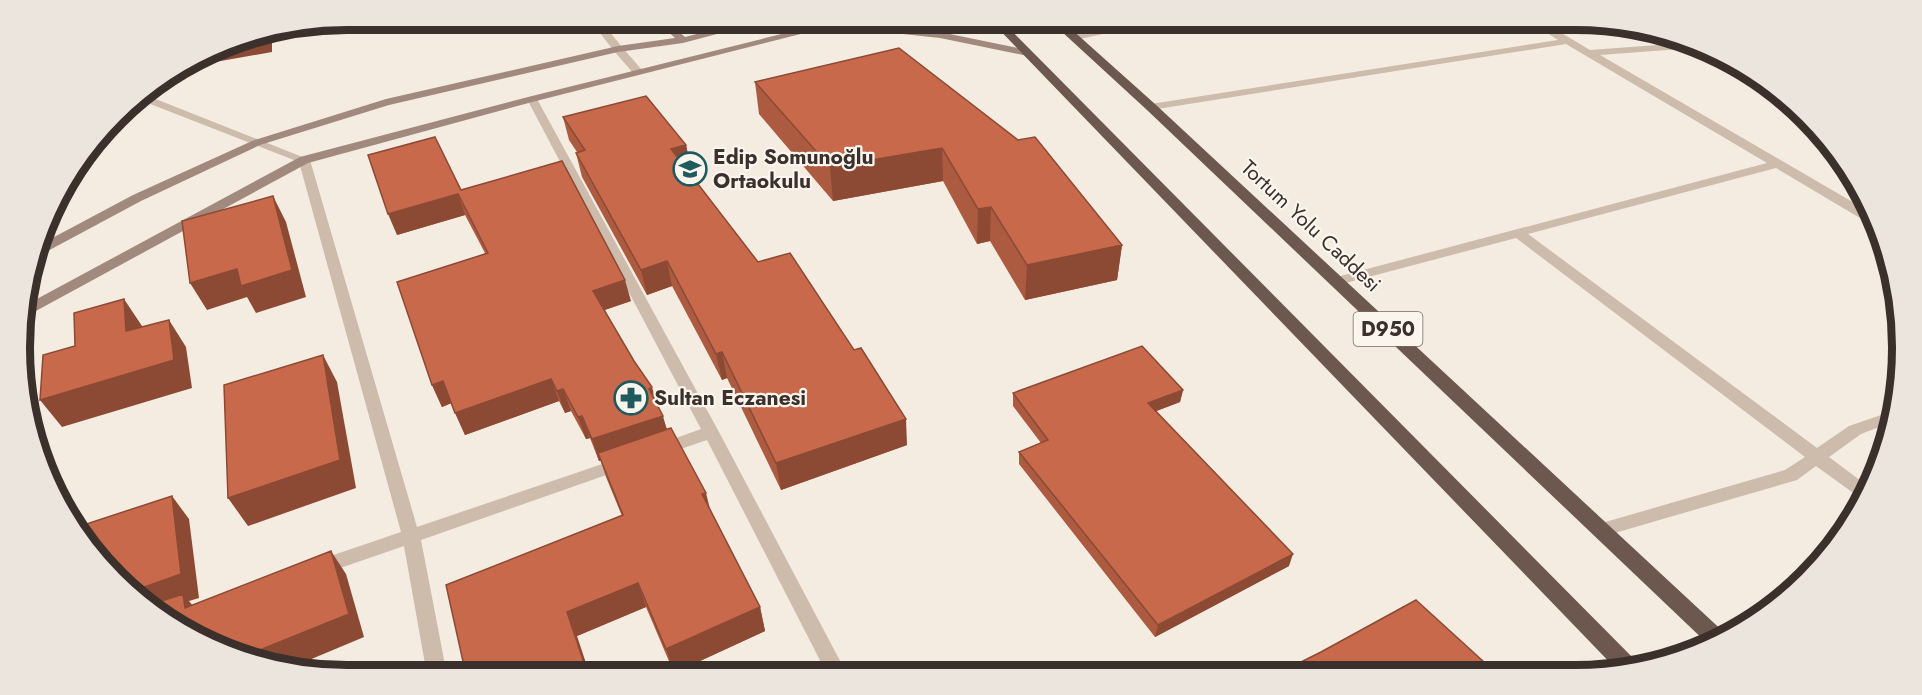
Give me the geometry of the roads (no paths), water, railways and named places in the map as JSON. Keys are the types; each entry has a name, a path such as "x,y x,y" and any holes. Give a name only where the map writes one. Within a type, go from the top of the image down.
{"highway":[{"name":"D950","path":"1004,30 1623,661"},
{"name":"Tortum Yolu Caddesi","path":"1066,30 1338,281 1711,634"}],"main road":[{"path":"671,30 683,40"},
{"path":"47,245 138,198 256,143 387,102 618,49 683,40 726,30"},
{"path":"33,307 304,160 638,72 814,30"},
{"path":"802,33 864,30"},
{"path":"892,30 959,38 1028,53"}],"street":[{"path":"602,30 638,72"},
{"path":"1075,37 1114,30"},
{"path":"1549,30 1862,213"},
{"path":"1151,107 1569,41"},
{"path":"1590,53 1677,47"},
{"path":"532,99 711,432 832,665"},
{"path":"149,100 304,160 411,537 436,665"},
{"path":"1338,281 1777,164"},
{"path":"1518,233 1859,489"},
{"path":"1601,531 1791,475 1855,430 1884,419"},
{"path":"299,574 711,432"}],"place":[{"name":"Edip Somunoğlu Ortaokulu","path":"690,169"},
{"name":"Sultan Eczanesi","path":"631,398"}]}
